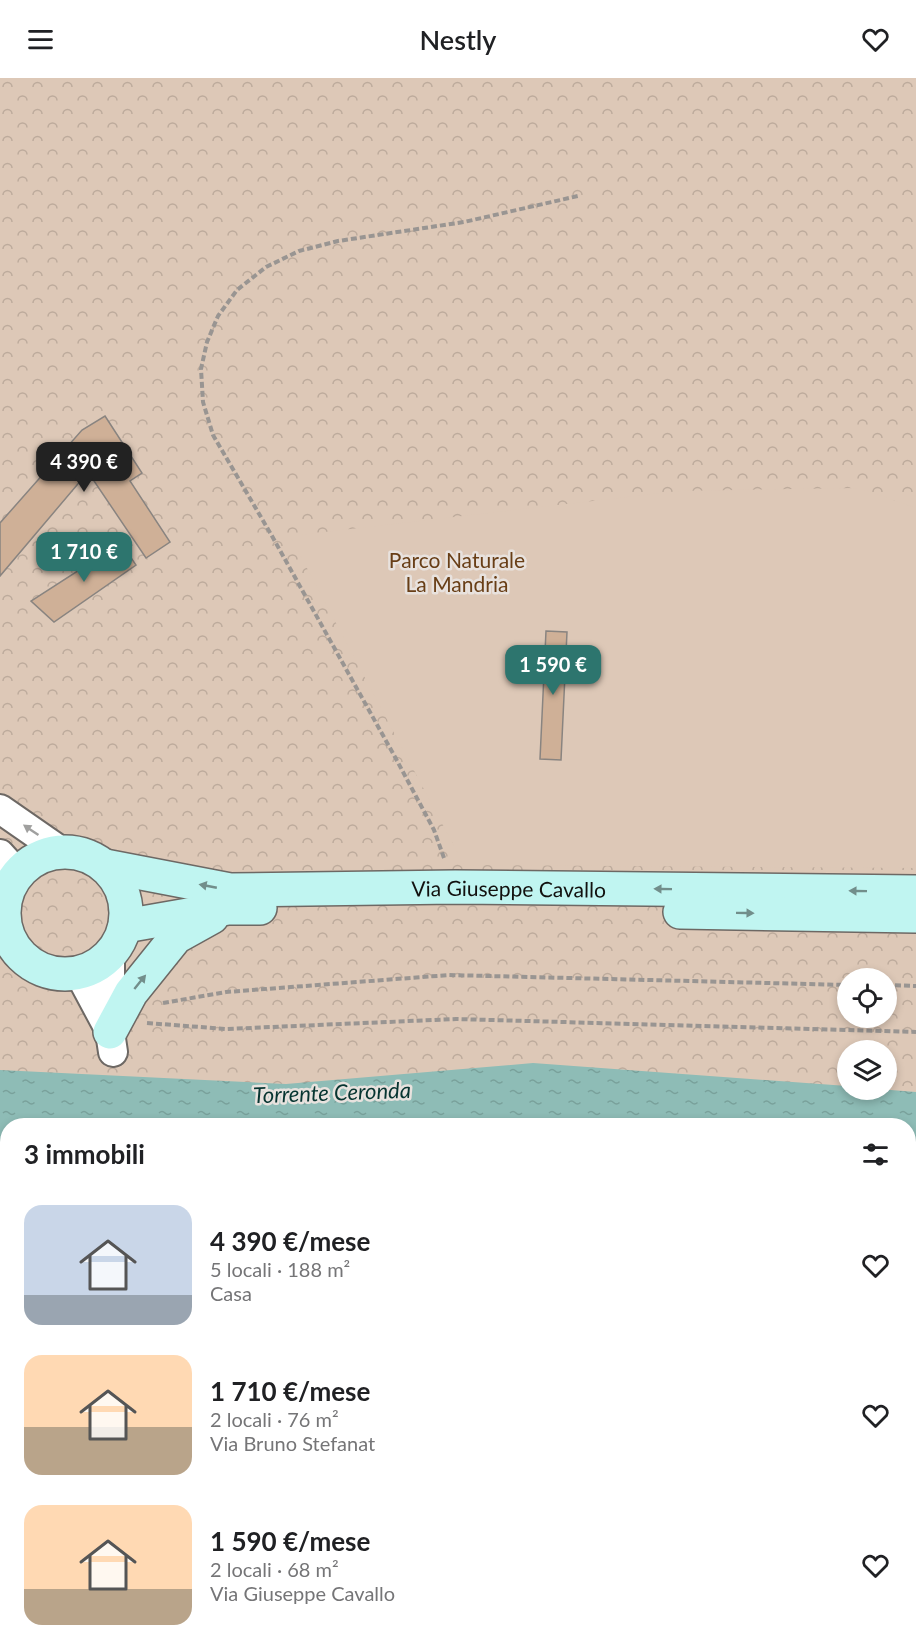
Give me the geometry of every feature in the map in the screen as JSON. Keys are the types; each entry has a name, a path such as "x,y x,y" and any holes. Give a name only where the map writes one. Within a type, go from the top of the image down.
{"street":[{"path":"0,809 62,852"},
{"path":"62,852 77,852 105,866 116,878 127,910 125,926 119,942 110,955 96,966 79,973 58,974 39,968 22,957 5,939 4,906 7,878 45,855 62,852"},
{"name":"Via Giuseppe Cavallo","path":"105,866 230,890 455,887 916,892"},
{"name":"Via Giuseppe Cavallo","path":"125,926 228,908 455,908 916,916"},
{"path":"112,1042 120,1012 131,993 176,937 228,908"},
{"path":"110,955 112,1042"},
{"path":"79,973 112,1042"}],"path":[{"path":"455,887 434,830 401,767 213,435 203,402 201,369 207,342 218,316 237,290 266,267 299,251 338,241 464,222 578,196"},
{"path":"152,1005 226,992 449,975 837,985"},
{"path":"897,986 916,986"},
{"path":"112,1042 132,1023 226,1029 456,1019 916,1032"}],"green space":[{"name":"Parco Naturale La Mandria","path":"0,78 916,78 916,1118 0,1118"},
{"path":"859,488 916,508 916,868 464,865 290,536 679,491"}],"water":[{"name":"Torrente Ceronda","path":"533,1063 837,1085 837,1100 897,1100 897,1090 916,1092 916,1118 0,1118 0,1070 286,1084"}],"building":[{"path":"105,416 142,473 130,481 170,542 146,558 88,472 0,576 0,523 82,430"},
{"path":"121,543 136,565 54,622 31,601"},
{"path":"546,631 567,632 561,760 540,759"}]}
